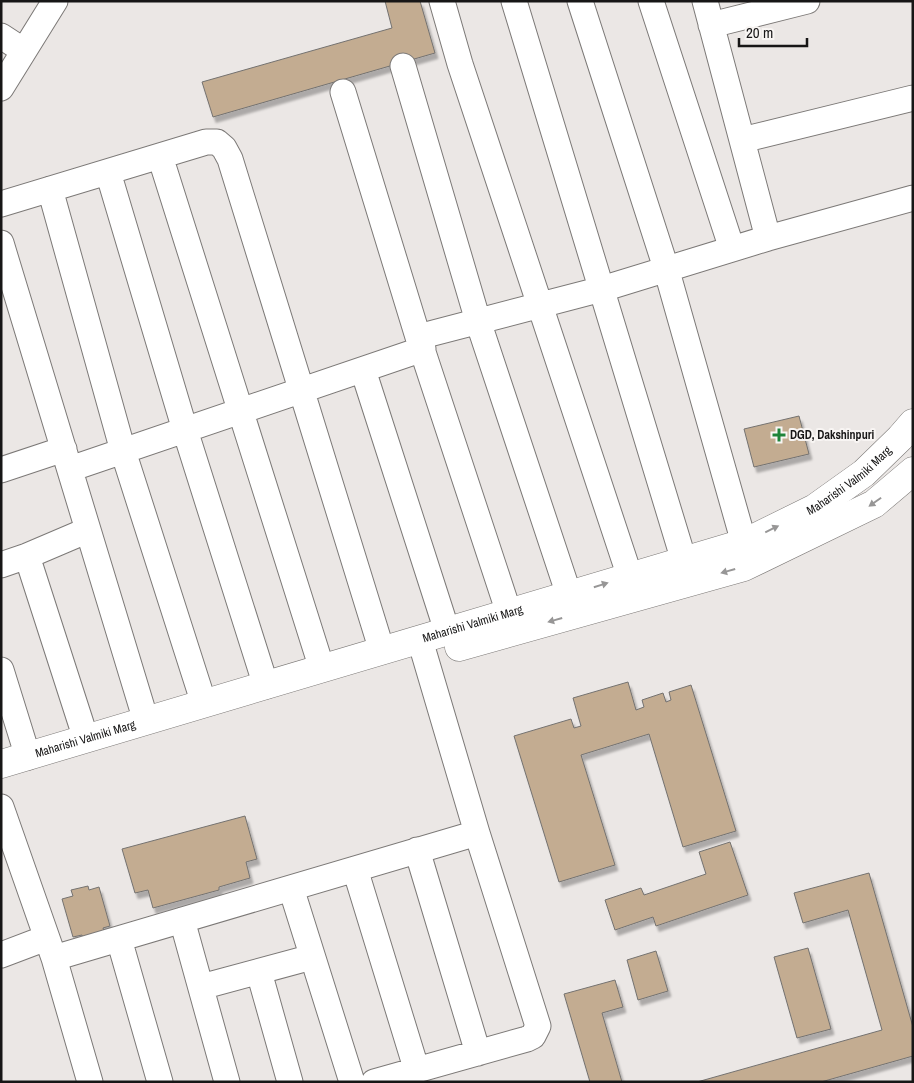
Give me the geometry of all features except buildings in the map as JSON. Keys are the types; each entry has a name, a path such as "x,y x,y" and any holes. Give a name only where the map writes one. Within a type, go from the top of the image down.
{"street":[{"path":"1,88 54,1"},
{"path":"442,1 460,64 630,577"},
{"path":"514,1 684,561"},
{"path":"580,1 666,268 744,543"},
{"path":"651,1 732,249"},
{"path":"705,1 768,238"},
{"path":"711,25 807,1"},
{"path":"1,36 24,51"},
{"path":"403,66 478,321 569,595"},
{"path":"343,92 420,343 509,613"},
{"path":"742,140 913,98"},
{"path":"1,204 206,142 217,142 224,148 230,159 382,651"},
{"path":"160,156 322,669"},
{"path":"108,172 185,430 266,686"},
{"path":"50,189 123,451 204,704"},
{"path":"2,469 123,451 363,370 420,343 478,321 602,289 768,238 913,198"},
{"path":"1,243 146,721"},
{"path":"363,370 447,631"},
{"name":"Maharishi Valmiki Marg","path":"1,764 382,651 422,648 447,631 744,543 815,508 864,473 913,423"},
{"name":"Maharishi Valmiki Marg","path":"1,783 260,704 422,648 744,567 874,504 913,471"},
{"path":"1,565 88,530"},
{"path":"27,556 86,739"},
{"path":"374,1082 527,1039 533,1036 538,1026 477,833 422,648"},
{"path":"1,670 28,757"},
{"path":"1,807 50,948 90,1082"},
{"path":"1,955 119,939 477,833"},
{"path":"417,850 478,1053"},
{"path":"355,869 417,1070"},
{"path":"291,888 352,1082"},
{"path":"182,920 227,1082"},
{"path":"119,939 160,1082"},
{"path":"201,987 312,957"},
{"path":"259,972 290,1082"}],"place":[{"name":"DGD, Dakshinpuri","path":"779,435"}]}
